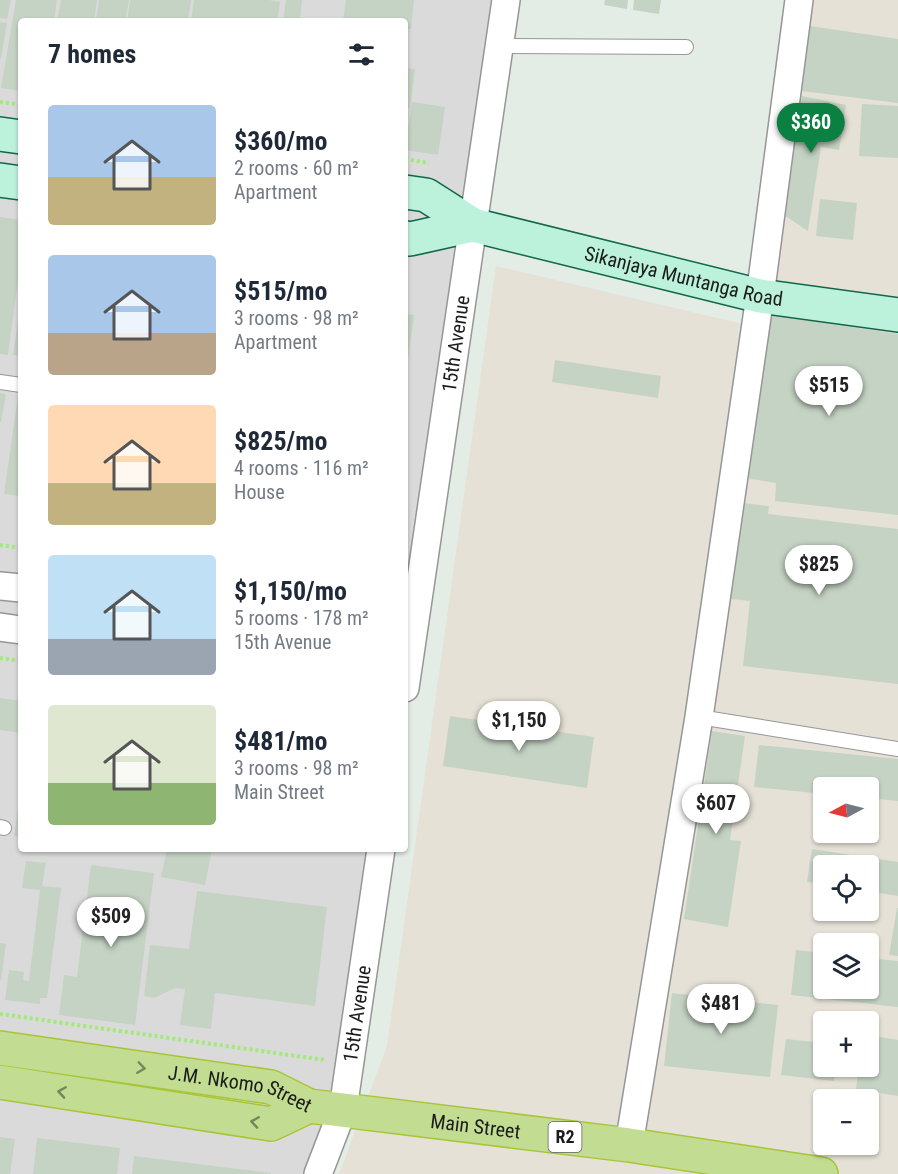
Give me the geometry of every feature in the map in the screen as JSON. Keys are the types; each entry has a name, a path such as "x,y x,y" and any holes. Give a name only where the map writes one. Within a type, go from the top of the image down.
{"highway":[{"name":"J.M. Nkomo Street","path":"0,1048 271,1087 309,1106"},
{"name":"J.M. Nkomo Street","path":"0,1082 271,1124 309,1106"},
{"name":"Main Street","path":"309,1106 629,1145 821,1174"}],"street":[{"name":"15th Avenue","path":"408,640 506,0"},
{"path":"629,1145 699,717 760,296 799,0"},
{"path":"0,134 18,137"},
{"path":"0,180 18,183"},
{"path":"408,192 426,195 473,225"},
{"path":"408,239 473,225"},
{"name":"Sikanjaya Muntanga Road","path":"473,225 760,296 898,315"},
{"path":"0,586 18,588"},
{"path":"0,627 18,630"},
{"name":"15th Avenue","path":"318,1174 343,1109 381,852"}],"lane":[{"path":"499,46 686,46"},
{"path":"0,382 18,384"},
{"path":"699,717 898,748"}],"path":[{"path":"0,102 18,105"},
{"path":"408,160 429,163"},
{"path":"0,545 18,548"},
{"path":"0,658 18,661"},
{"path":"0,1014 350,1064"}],"shaded area":[{"path":"0,0 494,0 408,592 408,18 18,18 18,852 371,852 333,1115 309,1174 0,1174"},
{"path":"789,0 898,0 898,1174 339,1174 387,1046 496,266 743,324"}],"building":[{"path":"0,0 11,0 7,19 0,18"},
{"path":"16,0 57,0 54,18 18,18 18,91 1,88"},
{"path":"61,0 97,0 94,18 58,18"},
{"path":"99,0 129,0 126,18 96,18"},
{"path":"130,0 191,0 188,18 127,18"},
{"path":"194,0 280,2 277,18 191,18"},
{"path":"286,0 302,0 300,18 283,18"},
{"path":"346,0 414,0 411,29 408,29 408,18 343,18"},
{"path":"605,0 628,0 627,9 604,5"},
{"path":"634,0 661,0 659,14 633,10"},
{"path":"0,22 7,23 1,59 0,59"},
{"path":"810,26 898,39 898,103 802,91"},
{"path":"408,68 415,69 410,108 408,108"},
{"path":"802,96 846,105 839,150 821,147 808,231 784,215"},
{"path":"412,102 445,107 438,155 408,150"},
{"path":"862,104 898,106 898,158 859,156"},
{"path":"820,199 857,203 853,240 816,236"},
{"path":"0,217 18,220 18,280 8,355 0,354"},
{"path":"408,314 414,315 408,358"},
{"path":"771,315 898,334 898,515 775,501 776,483 746,478"},
{"path":"18,322 18,356 13,355"},
{"path":"555,360 661,376 658,398 552,382"},
{"path":"0,393 6,394 1,422 0,422"},
{"path":"18,396 18,496 4,494"},
{"path":"742,503 769,506 768,514 898,529 898,684 743,666 750,601 731,599"},
{"path":"0,698 18,701 18,733 0,730"},
{"path":"450,716 594,737 587,788 443,766"},
{"path":"712,731 745,736 730,840 741,841 728,927 684,919"},
{"path":"759,745 898,759 898,801 879,799 879,777 813,777 813,793 754,787"},
{"path":"18,810 18,837 14,836"},
{"path":"812,849 852,855 813,855 813,883 807,882"},
{"path":"166,852 211,852 205,885 161,877"},
{"path":"879,859 898,862 898,896 879,893"},
{"path":"26,861 46,863 42,886 61,888 47,998 40,998 40,1004 5,1000 9,970 24,972 23,980 29,981 40,890 22,888"},
{"path":"91,865 154,873 135,1025 59,1015 64,975 77,977"},
{"path":"197,891 327,907 315,1006 215,993 211,1029 180,1025 185,989 175,988 154,998 144,996 150,945 189,949"},
{"path":"898,908 898,956 889,955"},
{"path":"0,943 6,944 1,980 0,980"},
{"path":"796,950 813,952 813,997 791,995"},
{"path":"879,959 898,961 898,1007 827,999 879,999"},
{"path":"672,993 778,1005 770,1077 664,1066"},
{"path":"879,1037 898,1040 898,1096 879,1093 879,1089 856,1089 858,1077 879,1077"},
{"path":"786,1039 813,1042 813,1077 835,1077 834,1081 781,1075"},
{"path":"0,1137 15,1139 10,1174 0,1174"},
{"path":"37,1138 120,1148 117,1174 33,1174"},
{"path":"134,1156 271,1173 271,1174 132,1174"}]}
